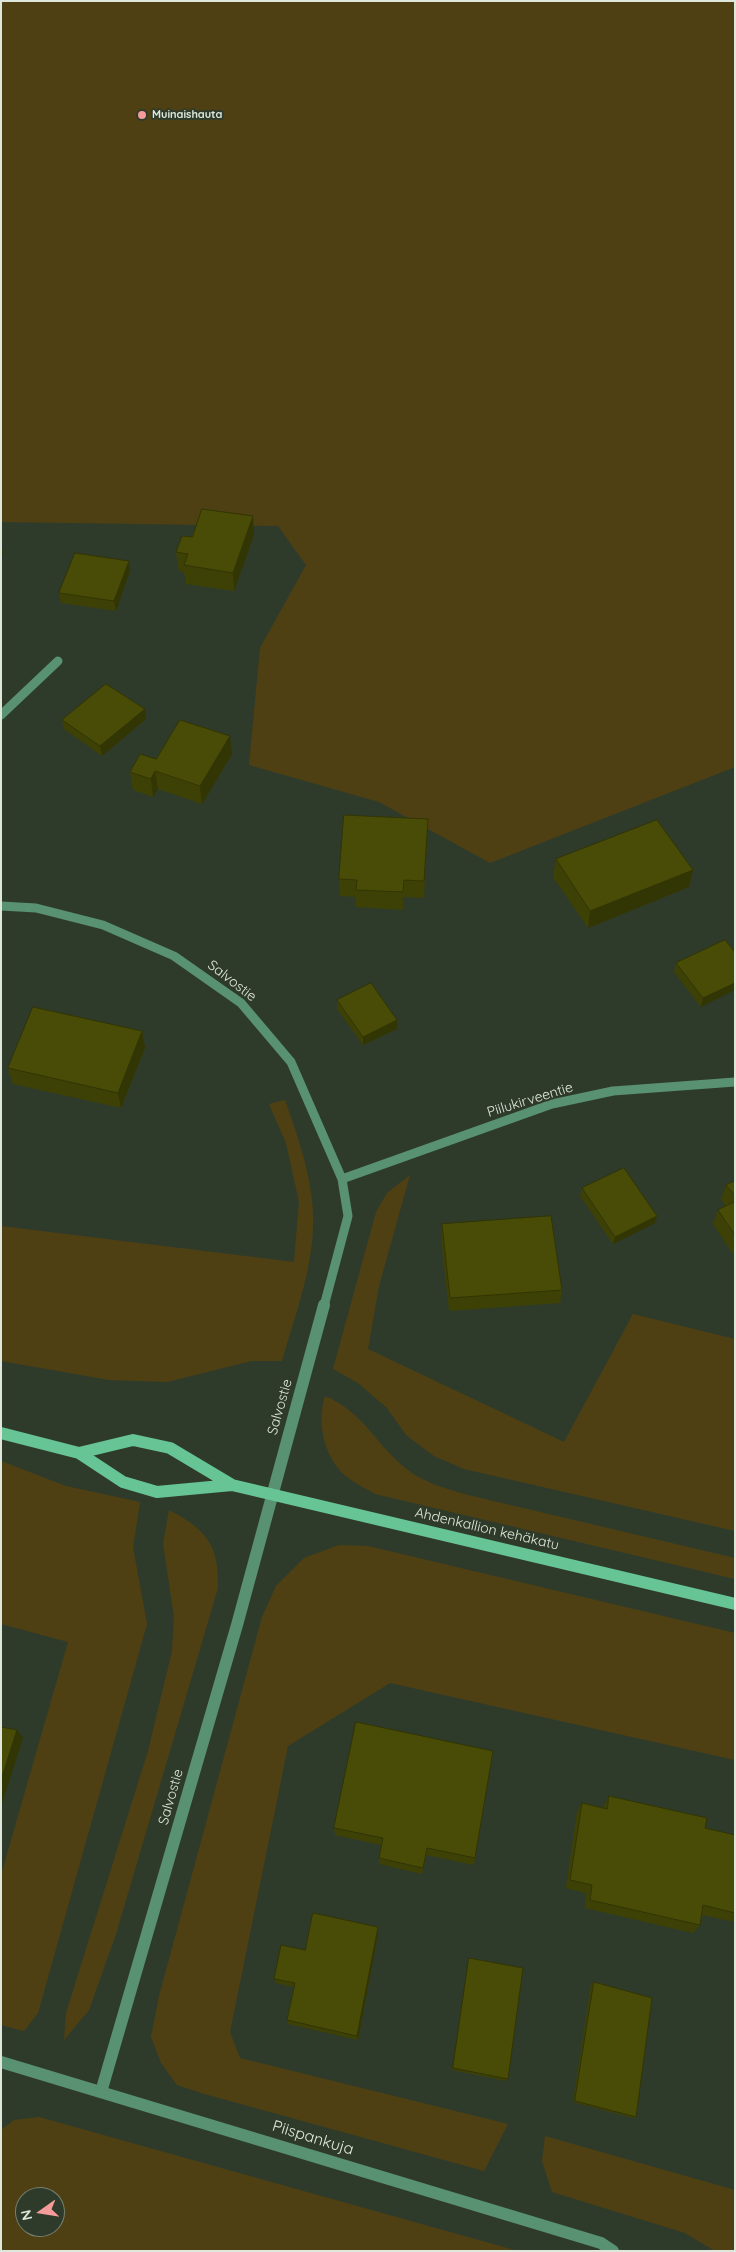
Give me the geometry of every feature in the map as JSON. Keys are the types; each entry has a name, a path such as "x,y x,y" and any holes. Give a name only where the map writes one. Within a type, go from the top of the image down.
{"street":[{"path":"1,715 58,661"},
{"name":"Salvostie","path":"1,906 36,908 103,925 174,956 241,1004 292,1062 342,1179 348,1216 237,1625 101,2092"},
{"name":"Piilukirveentie","path":"342,1179 552,1104 612,1092 735,1082"},
{"name":"Ahdenkallion kehäkatu","path":"1,1433 79,1453 123,1482 158,1492 232,1485"},
{"name":"Ahdenkallion kehäkatu","path":"79,1453 133,1440 170,1448 232,1485 735,1604"},
{"name":"Piispankuja","path":"1,2062 601,2243 613,2251"}],"shaded area":[{"path":"1,1 735,1 735,767 490,863 379,802 249,765 260,648 306,565 278,526 1,522"},
{"path":"285,1100 307,1170 313,1206 313,1224 307,1272 282,1361 251,1361 167,1382 109,1380 1,1361 1,1226 294,1262 299,1202 286,1143 269,1104"},
{"path":"410,1175 379,1286 368,1349 564,1442 633,1314 735,1339 735,1531 464,1469 434,1456 406,1435 387,1408 358,1383 333,1369 376,1212 387,1193"},
{"path":"325,1396 350,1411 408,1470 429,1482 468,1495 735,1558 735,1579 375,1494 342,1473 329,1453 322,1430 322,1407"},
{"path":"1,1461 66,1486 140,1502 133,1547 147,1624 38,2013 24,2031 1,2025 1,1875 68,1642 1,1624"},
{"path":"169,1510 193,1525 208,1540 216,1560 218,1588 116,1934 89,2010 64,2040 66,2013 148,1751 172,1651 174,1617 163,1544"},
{"path":"339,1545 368,1546 735,1633 735,1760 390,1683 288,1746 230,2032 240,2058 508,2124 484,2171 177,2085 161,2063 151,2037 159,1996 262,1617 276,1586 304,1558"},
{"path":"39,2117 518,2251 1,2251 1,2130 14,2120"},
{"path":"545,2136 735,2190 735,2251 715,2251 685,2233 552,2192 542,2161"}],"building":[{"path":"202,509 253,516 233,573 184,565 188,554 176,552 182,536 192,537"},
{"path":"75,553 129,561 114,601 59,593"},
{"path":"106,684 145,709 100,746 62,720"},
{"path":"180,720 230,736 200,786 155,771 151,779 130,772 140,754 156,759"},
{"path":"344,815 428,819 424,881 404,880 403,892 356,890 357,880 339,879"},
{"path":"657,820 693,870 590,911 556,859"},
{"path":"725,940 735,952 735,983 703,998 676,963"},
{"path":"371,983 397,1020 363,1037 337,1000"},
{"path":"33,1007 142,1031 118,1093 8,1068"},
{"path":"624,1168 657,1216 615,1237 582,1188"},
{"path":"735,1181 735,1196 726,1185"},
{"path":"735,1202 735,1235 718,1210"},
{"path":"551,1216 562,1290 450,1298 442,1224"},
{"path":"356,1722 493,1751 475,1858 427,1848 423,1868 379,1858 383,1838 334,1828"},
{"path":"1,1727 17,1730 1,1780"},
{"path":"609,1796 707,1818 705,1828 735,1835 735,1913 703,1905 700,1925 590,1900 592,1885 570,1880 582,1803 607,1809"},
{"path":"313,1913 378,1927 357,2036 287,2020 295,1983 274,1979 281,1945 305,1950"},
{"path":"469,1958 523,1968 508,2079 453,2068"},
{"path":"594,1982 652,1998 636,2117 575,2101"}],"place":[{"name":"Muinaishauta","path":"142,115"}]}
